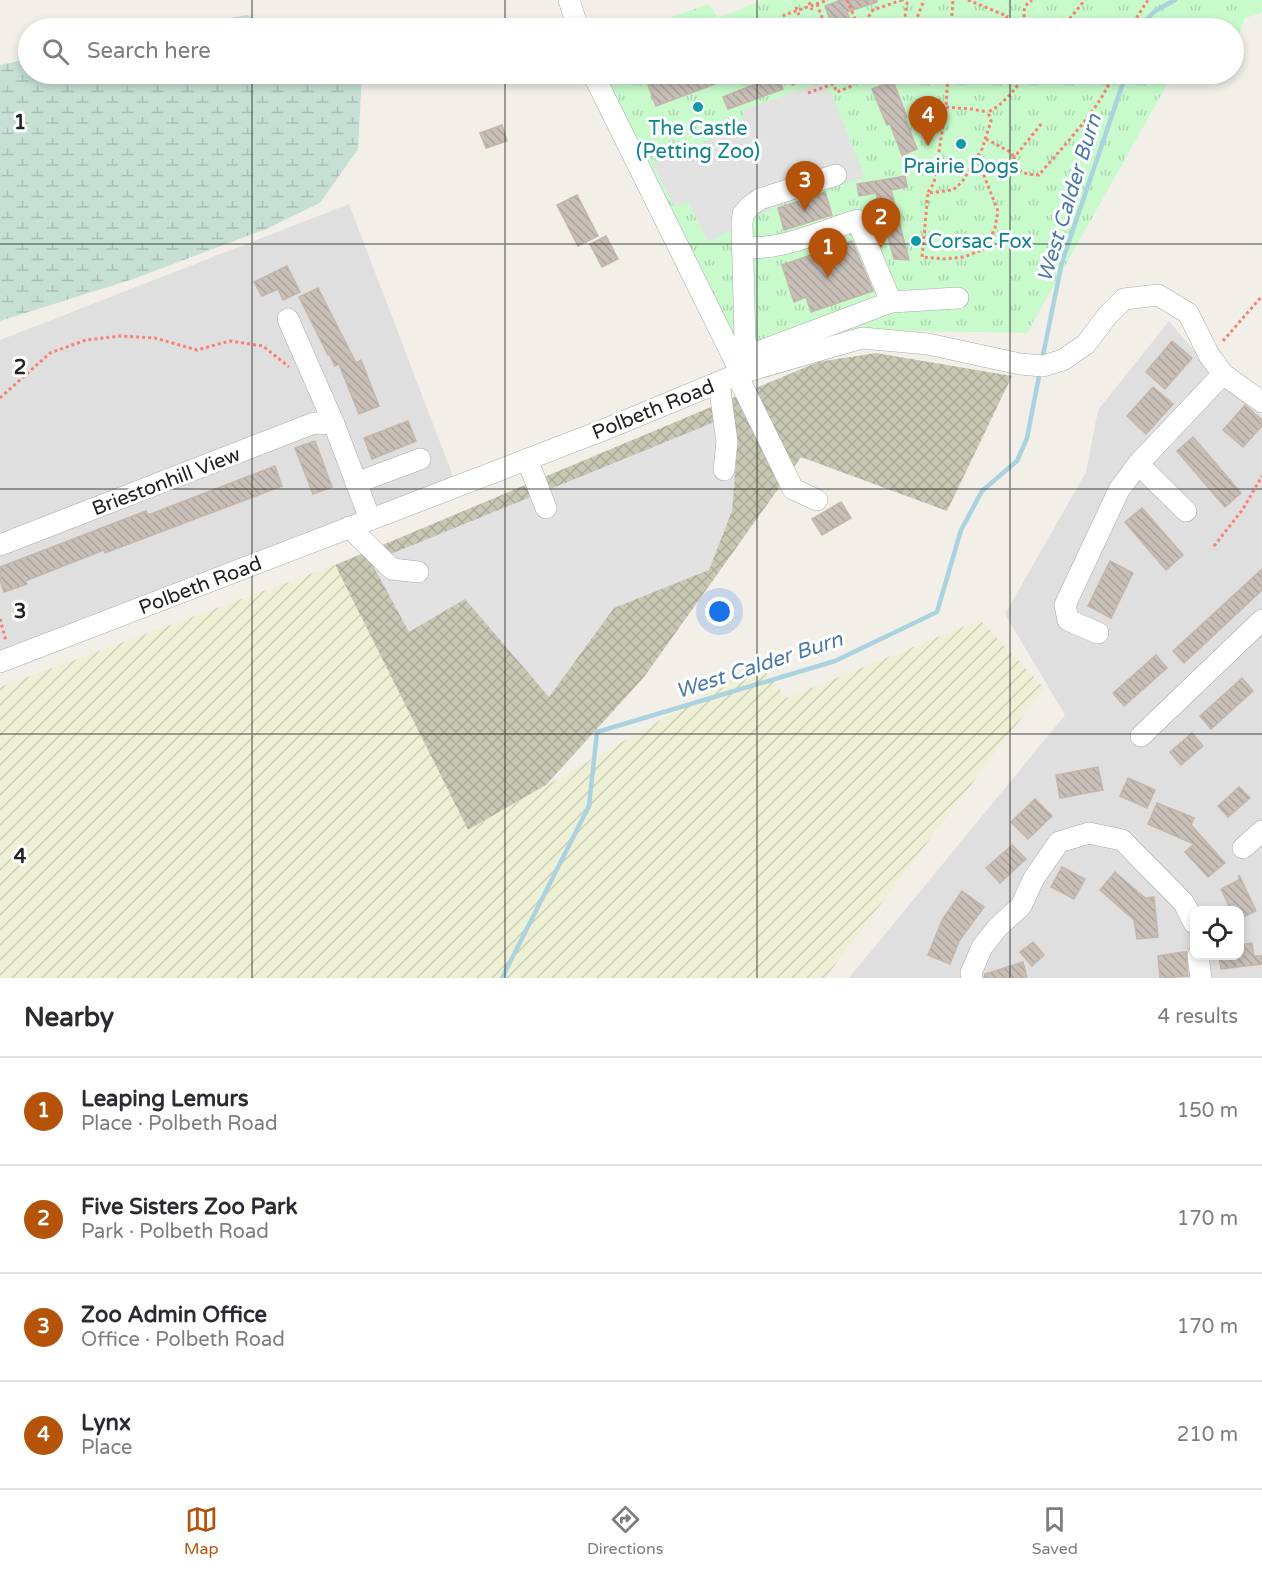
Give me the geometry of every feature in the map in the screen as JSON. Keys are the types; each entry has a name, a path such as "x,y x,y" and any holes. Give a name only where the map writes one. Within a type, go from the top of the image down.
{"street":[{"path":"569,0 575,18"},
{"path":"598,84 741,371 793,489 817,500"},
{"path":"724,470 726,442 745,341 741,246 743,214 760,199 836,175"},
{"path":"741,246 752,249 772,246 857,220 891,302"},
{"name":"Polbeth Road","path":"0,662 527,459 741,371 862,338 928,344 1020,364 1043,366 1063,360 1086,344 1107,315 1124,299 1158,295 1188,313 1209,355 1223,374 1262,402"},
{"path":"741,371 891,302 958,298"},
{"path":"288,319 334,424 370,519"},
{"path":"1098,633 1068,620 1065,605 1119,490 1138,464 1223,374"},
{"name":"Briestonhill View","path":"0,545 314,423 334,424"},
{"path":"356,483 420,459"},
{"path":"527,459 546,508"},
{"path":"1138,464 1186,512"},
{"path":"349,527 392,569 418,572"},
{"path":"1141,736 1262,620"},
{"path":"1243,848 1262,831"},
{"path":"972,978 971,973 982,947 998,927 1021,906 1034,878 1059,842 1089,833 1122,840 1184,903 1190,915"},
{"path":"1199,960 1201,978"}],"path":[{"path":"785,18 784,15 828,0"},
{"path":"847,0 855,18"},
{"path":"870,18 873,10 902,0 907,3 905,18"},
{"path":"917,18 924,0"},
{"path":"952,18 954,0"},
{"path":"968,0 1007,16 1007,18"},
{"path":"1024,18 1025,6 1032,0"},
{"path":"1070,18 1085,0"},
{"path":"1136,18 1148,0"},
{"path":"809,2 812,10"},
{"path":"817,4 822,18"},
{"path":"796,7 799,15"},
{"path":"808,93 833,84 837,92 844,87 852,86 852,84"},
{"path":"947,84 934,183 928,193 922,257 944,259 964,257 984,249 988,243 995,228 998,211 977,158"},
{"path":"946,107 988,112 997,108 1019,84"},
{"path":"986,139 1012,153 1016,168 1025,174 1039,175 1110,84"},
{"path":"928,193 953,190 962,182 986,139 991,121 988,112"},
{"path":"1013,159 1042,123"},
{"path":"1209,355 1262,296"},
{"path":"0,398 50,353 86,340 120,336 155,338 197,350 230,341 263,346 318,388"},
{"path":"1214,546 1243,509 1262,476"}],"shaded area":[{"path":"821,84 831,93 865,177 776,206 708,242 688,202 675,207 652,163 733,131 739,124 745,109"},
{"path":"349,204 454,479 0,651 0,340"},
{"path":"1169,321 1216,377 1262,415 1262,978 849,978 1065,715 1005,614 1086,472 1098,410"},
{"path":"876,353 1012,376 947,511 801,457 644,677 546,785 468,830 335,565 818,362"},
{"path":"734,414 737,451 732,511 709,570 614,608 549,697 465,599 409,632 371,562"},
{"path":"335,565 468,830 759,664 787,698 980,620 1044,688 825,978 0,978 0,687"}],"green space":[{"path":"763,0 1262,0 1262,13 1245,18 1244,21 1244,18 718,18"},
{"path":"709,4 718,18 669,18"},
{"path":"247,15 255,18 232,18"},
{"path":"18,61 18,84 361,84 358,149 320,203 266,229 133,279 0,321 0,65"},
{"path":"608,84 1167,84 1027,333 860,330 738,353"}],"building":[{"path":"841,0 877,0 877,2 847,12 849,18 829,18 825,6"},
{"path":"648,84 715,84 656,106"},
{"path":"756,84 781,84 783,89 728,109 723,97"},
{"path":"885,84 894,84 917,149 902,155 890,124 887,125 872,89"},
{"path":"502,125 507,141 486,148 480,133"},
{"path":"905,176 907,187 891,190 909,260 894,259 876,193 859,196 857,184"},
{"path":"825,192 832,215 784,230 778,208"},
{"path":"577,195 598,236 578,246 557,205"},
{"path":"606,236 618,259 602,267 590,244"},
{"path":"852,241 873,291 811,312 806,297 794,302 782,265"},
{"path":"287,266 300,292 283,300 278,289 262,296 254,282"},
{"path":"318,288 356,363 361,360 379,406 359,414 339,364 335,366 328,355 299,297"},
{"path":"1172,341 1192,358 1165,389 1146,372"},
{"path":"1153,387 1173,404 1146,434 1127,416"},
{"path":"1245,405 1262,420 1262,426 1243,447 1223,430"},
{"path":"408,421 416,441 372,459 364,438"},
{"path":"1193,437 1241,493 1225,507 1177,451"},
{"path":"315,441 332,487 313,494 295,448"},
{"path":"275,466 282,486 105,553 104,550 25,581 27,584 4,592 0,580 0,567 146,511 148,515"},
{"path":"841,502 851,518 822,535 812,519"},
{"path":"1142,508 1183,555 1166,570 1125,522"},
{"path":"1110,561 1133,573 1111,618 1088,606"},
{"path":"1262,569 1262,590 1184,663 1173,651"},
{"path":"1156,655 1167,668 1124,706 1113,693"},
{"path":"1242,678 1253,691 1211,729 1200,716"},
{"path":"1192,733 1203,746 1181,765 1170,752"},
{"path":"1098,767 1103,790 1060,798 1056,775"},
{"path":"1128,778 1155,790 1147,808 1120,796"},
{"path":"1239,787 1250,798 1228,817 1218,806"},
{"path":"1035,799 1052,816 1028,839 1011,822"},
{"path":"1157,803 1194,818 1191,825 1225,863 1208,877 1185,852 1194,844 1148,824"},
{"path":"1012,845 1026,859 1000,883 986,868"},
{"path":"1062,867 1085,879 1074,899 1051,887"},
{"path":"1115,872 1145,898 1154,897 1158,937 1137,939 1134,920 1100,890"},
{"path":"1239,875 1256,911 1244,917 1244,906 1229,906 1221,889 1239,880"},
{"path":"962,891 984,907 959,941 950,964 928,955 942,920"},
{"path":"1033,942 1044,955 1032,966 1020,952"},
{"path":"1252,943 1254,956 1262,956 1262,964 1221,969 1220,960 1244,960 1244,944"},
{"path":"1186,952 1188,976 1160,978 1158,956"},
{"path":"1023,962 1027,978 984,978 985,974"}],"waterway":[{"name":"West Calder Burn","path":"1148,18 1155,11 1175,0"},
{"name":"West Calder Burn","path":"1042,360 1062,262 1123,84"},
{"name":"West Calder Burn","path":"502,978 589,806 597,732 835,661 937,612 961,530 982,491 1017,461 1027,438 1040,371"}],"place":[{"name":"The Castle (Petting Zoo)","path":"698,107"},
{"name":"Prairie Dogs","path":"961,144"},
{"name":"Lynx","path":"928,146"},
{"name":"Zoo Admin Office","path":"805,211"},
{"name":"Corsac Fox","path":"916,241"},
{"name":"Five Sisters Zoo Park","path":"881,248"},
{"name":"Leaping Lemurs","path":"828,278"}]}
